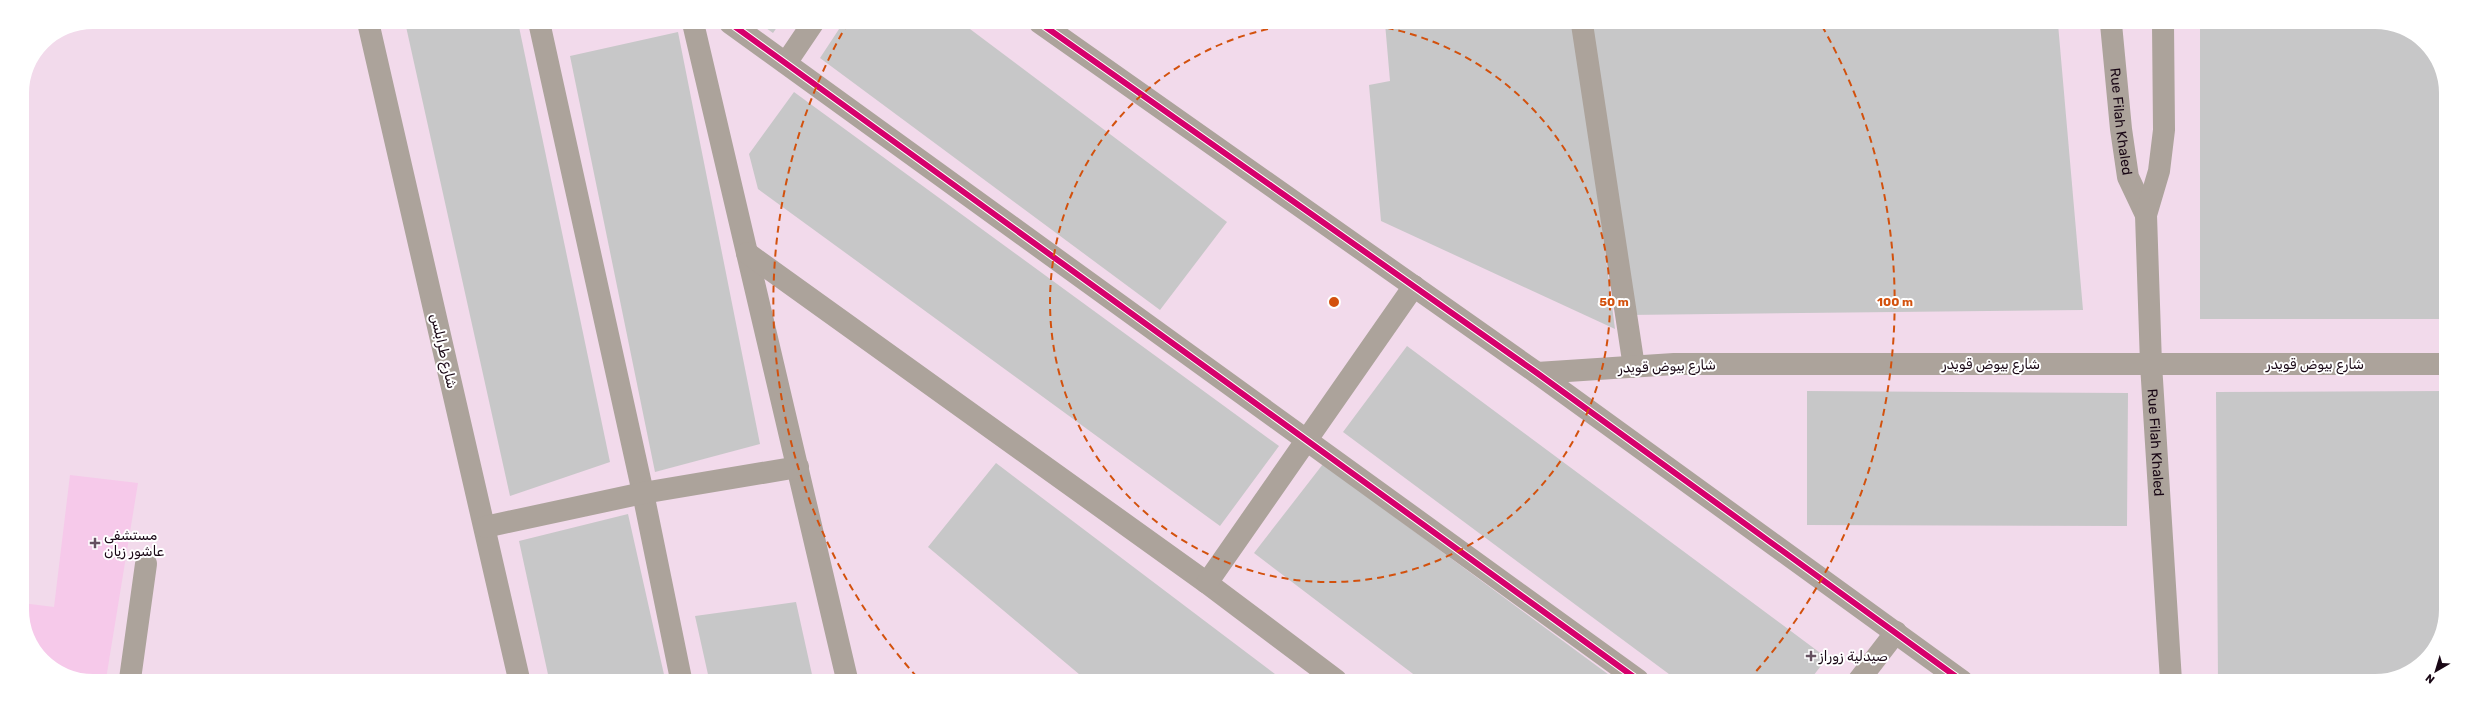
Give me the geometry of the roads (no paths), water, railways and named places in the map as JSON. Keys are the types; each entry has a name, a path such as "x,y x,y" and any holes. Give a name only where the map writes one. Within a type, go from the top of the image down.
{"street":[{"name":"شارع طرابلس","path":"370,29 518,674"},
{"path":"541,29 643,494 680,674"},
{"path":"694,29 846,674"},
{"path":"738,29 1630,674"},
{"path":"786,63 809,29"},
{"path":"1050,29 1537,373 1953,674"},
{"path":"1583,29 1634,367"},
{"name":"Rue Filah Khaled","path":"2111,29 2121,129 2128,177 2146,215"},
{"name":"Rue Filah Khaled","path":"2163,29 2164,130 2159,171 2146,215 2151,364 2167,674"},
{"path":"747,253 1207,583 1328,674"},
{"path":"1207,583 1414,286"},
{"name":"شارع بيوض قويدر","path":"1537,373 1690,364 2439,364"},
{"path":"485,527 643,494 798,466"},
{"path":"131,674 146,564"},
{"path":"1864,674 1896,632"}],"place":[{"name":"مستشفى عاشور زيان","path":"95,543"},
{"name":"صيدلية زوراز","path":"1811,656"}]}
